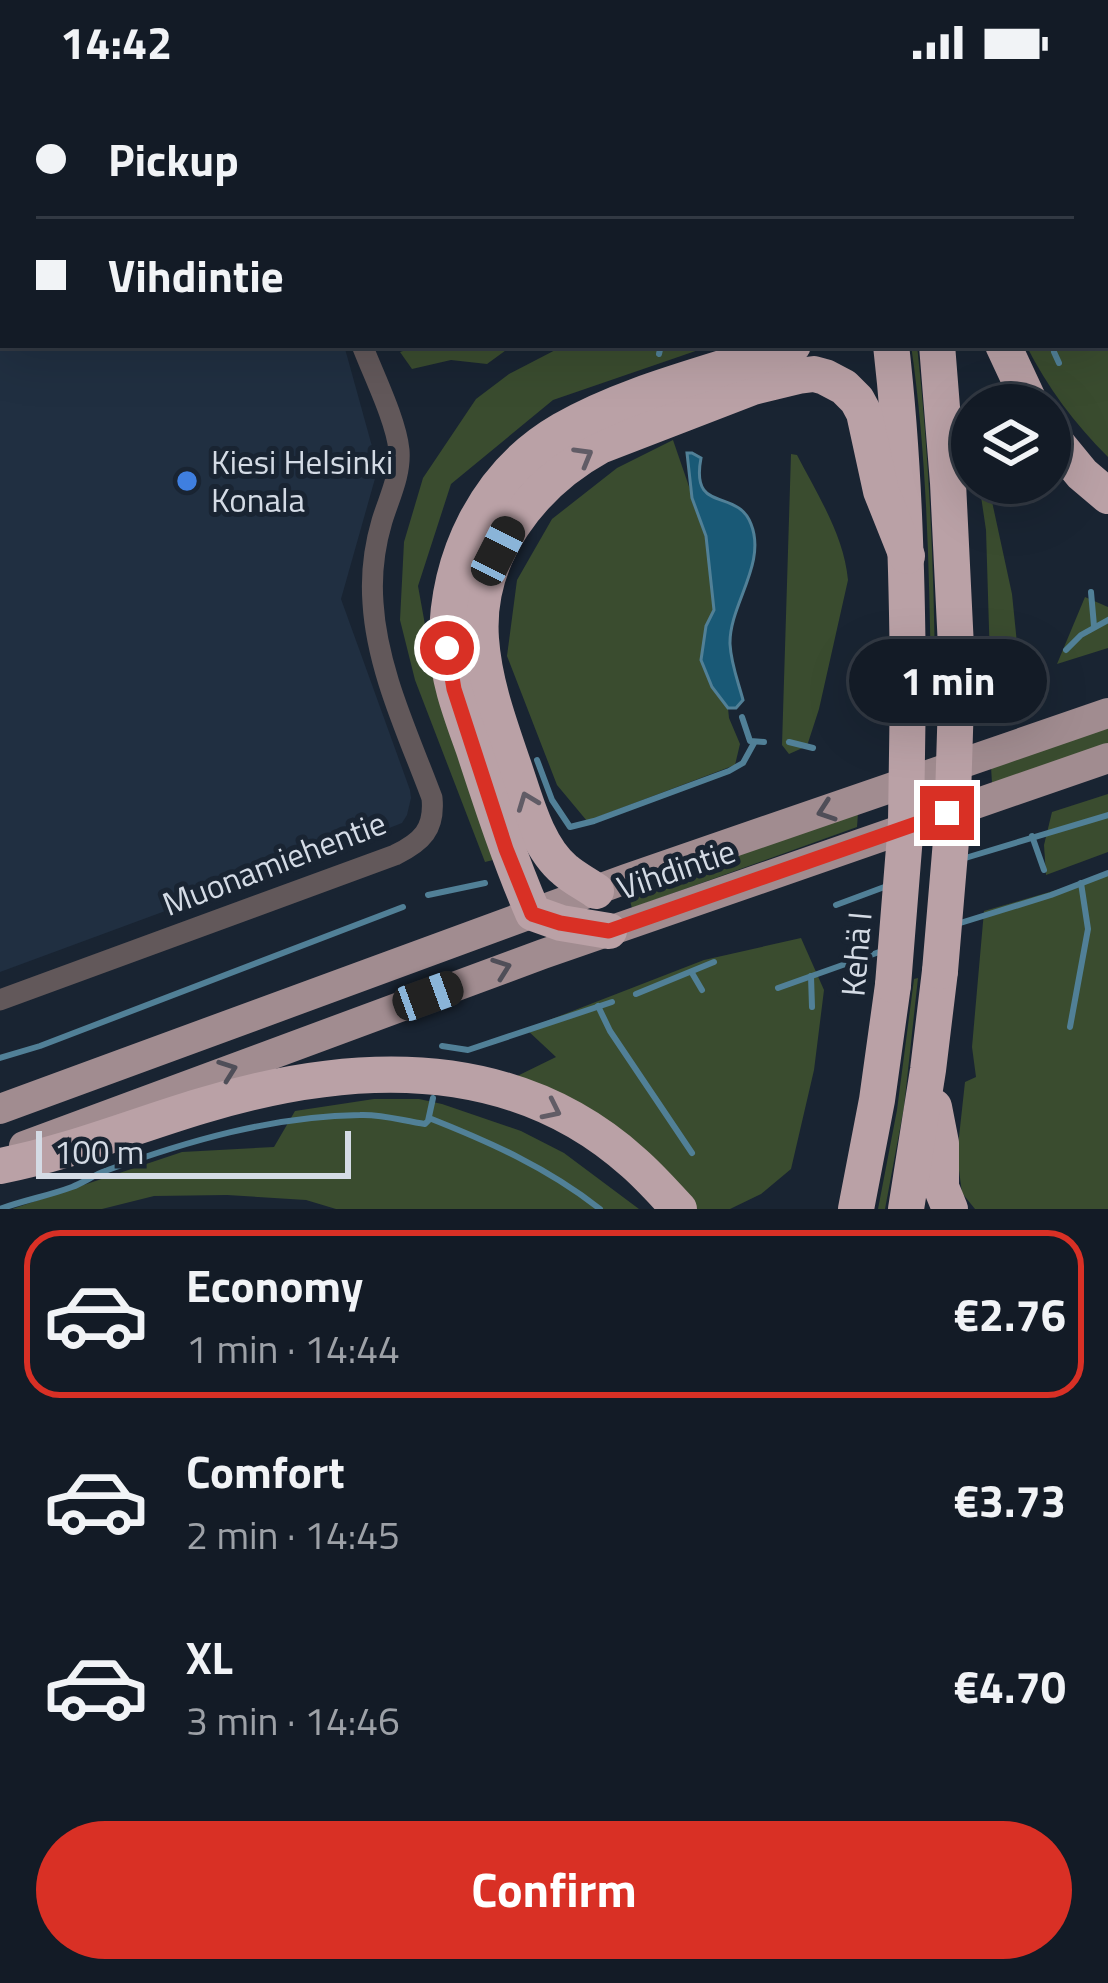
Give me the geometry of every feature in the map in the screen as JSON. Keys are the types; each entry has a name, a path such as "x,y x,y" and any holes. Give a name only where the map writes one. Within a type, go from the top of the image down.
{"highway":[{"path":"609,931 532,914 454,689 447,648 454,573 480,512 510,471 559,432 640,396 784,348"},
{"name":"Kehä I","path":"856,1209 893,986 906,823 907,556 892,348"},
{"path":"905,1209 928,1070 952,829 957,668 937,348"},
{"path":"1004,348 1021,384"},
{"path":"596,890 563,869 548,850 499,723 481,638 482,608 498,551 543,486 600,446 753,387 814,374 834,381 857,400 869,429 881,490 907,556"},
{"path":"1071,460 1108,496"},
{"path":"928,1070 940,1142 941,1187 950,1209"},
{"path":"0,1166 48,1157 208,1104 315,1078 406,1073 473,1083 542,1104 606,1141 679,1209"}],"main road":[{"name":"Vihdintie","path":"0,1109 596,890 1108,713"},
{"name":"Vihdintie","path":"0,1155 609,931 1108,758"}],"street":[{"name":"Muonamiehentie","path":"0,1000 395,855 428,832 431,798 376,629 372,574 376,542 397,477 399,452 363,348"}],"shaded area":[{"path":"0,348 345,348 378,468 341,599 410,790 407,815 402,823 0,972"}],"green space":[{"path":"509,348 487,364 451,360 412,369 400,352"},
{"path":"559,348 704,348 553,400 451,484 418,586 437,691 493,860 485,862 415,680 400,620 404,542 423,478 476,399 509,374"},
{"path":"911,348 917,348 928,469 935,675 931,677 924,469"},
{"path":"1028,348 1108,348 1108,457 1071,415 1071,384 1048,384"},
{"path":"673,440 706,536 714,611 706,626 712,687 728,708 740,744 735,765 587,821 557,785 507,656 517,580 552,519 617,468"},
{"path":"791,454 797,455 828,515 848,580 807,746 789,754 782,745"},
{"path":"982,504 993,504 1012,594 1020,673 1012,685 991,694"},
{"path":"1085,597 1108,607 1108,648 1057,664"},
{"path":"1108,728 1108,744 992,783 991,767"},
{"path":"1108,794 1108,852 1046,875 1044,845 1052,812"},
{"path":"858,813 857,827 632,908 628,894"},
{"path":"1108,875 1108,1209 975,1209 962,1193 957,1155 965,1082 976,1077 972,1047 984,911"},
{"path":"801,938 824,990 814,1070 791,1169 761,1194 730,1209 693,1209 507,1081 556,1057 526,1029 704,960"},
{"path":"918,978 904,1107 885,1209 878,1209 914,979"},
{"path":"374,1099 442,1104 521,1131 564,1153 639,1209 336,1209 306,1200 227,1195 154,1196 102,1209 12,1209 182,1152 274,1147 295,1111"}],"water":[{"path":"687,453 701,458 702,487 744,513 755,539 751,569 731,629 732,659 743,700 736,708 728,708 712,687 701,660 706,626 714,610 706,536 692,498"}],"waterway":[{"path":"659,354 660,348"},
{"path":"1054,352 1059,363"},
{"path":"1091,592 1094,626"},
{"path":"1066,650 1108,620"},
{"path":"742,717 750,741 764,742"},
{"path":"789,742 813,748"},
{"path":"537,760 552,800 570,827 729,771 743,763 754,743"},
{"path":"962,859 1108,815"},
{"path":"1032,836 1044,870"},
{"path":"957,924 1108,873"},
{"path":"428,895 485,883"},
{"path":"1070,1027 1088,929 1081,883"},
{"path":"836,905 887,886"},
{"path":"0,1058 403,907"},
{"path":"778,988 882,951"},
{"path":"636,994 714,962"},
{"path":"692,973 702,990"},
{"path":"811,976 812,1007"},
{"path":"442,1046 468,1050 612,1002"},
{"path":"598,1006 692,1153"},
{"path":"0,1209 167,1150 263,1125 360,1115 425,1124 433,1098"},
{"path":"429,1118 518,1157 600,1209"}],"place":[{"name":"Kiesi Helsinki Konala","path":"187,481"}],"route":[{"path":"447,648 454,689 532,914 609,931 947,813"}]}
